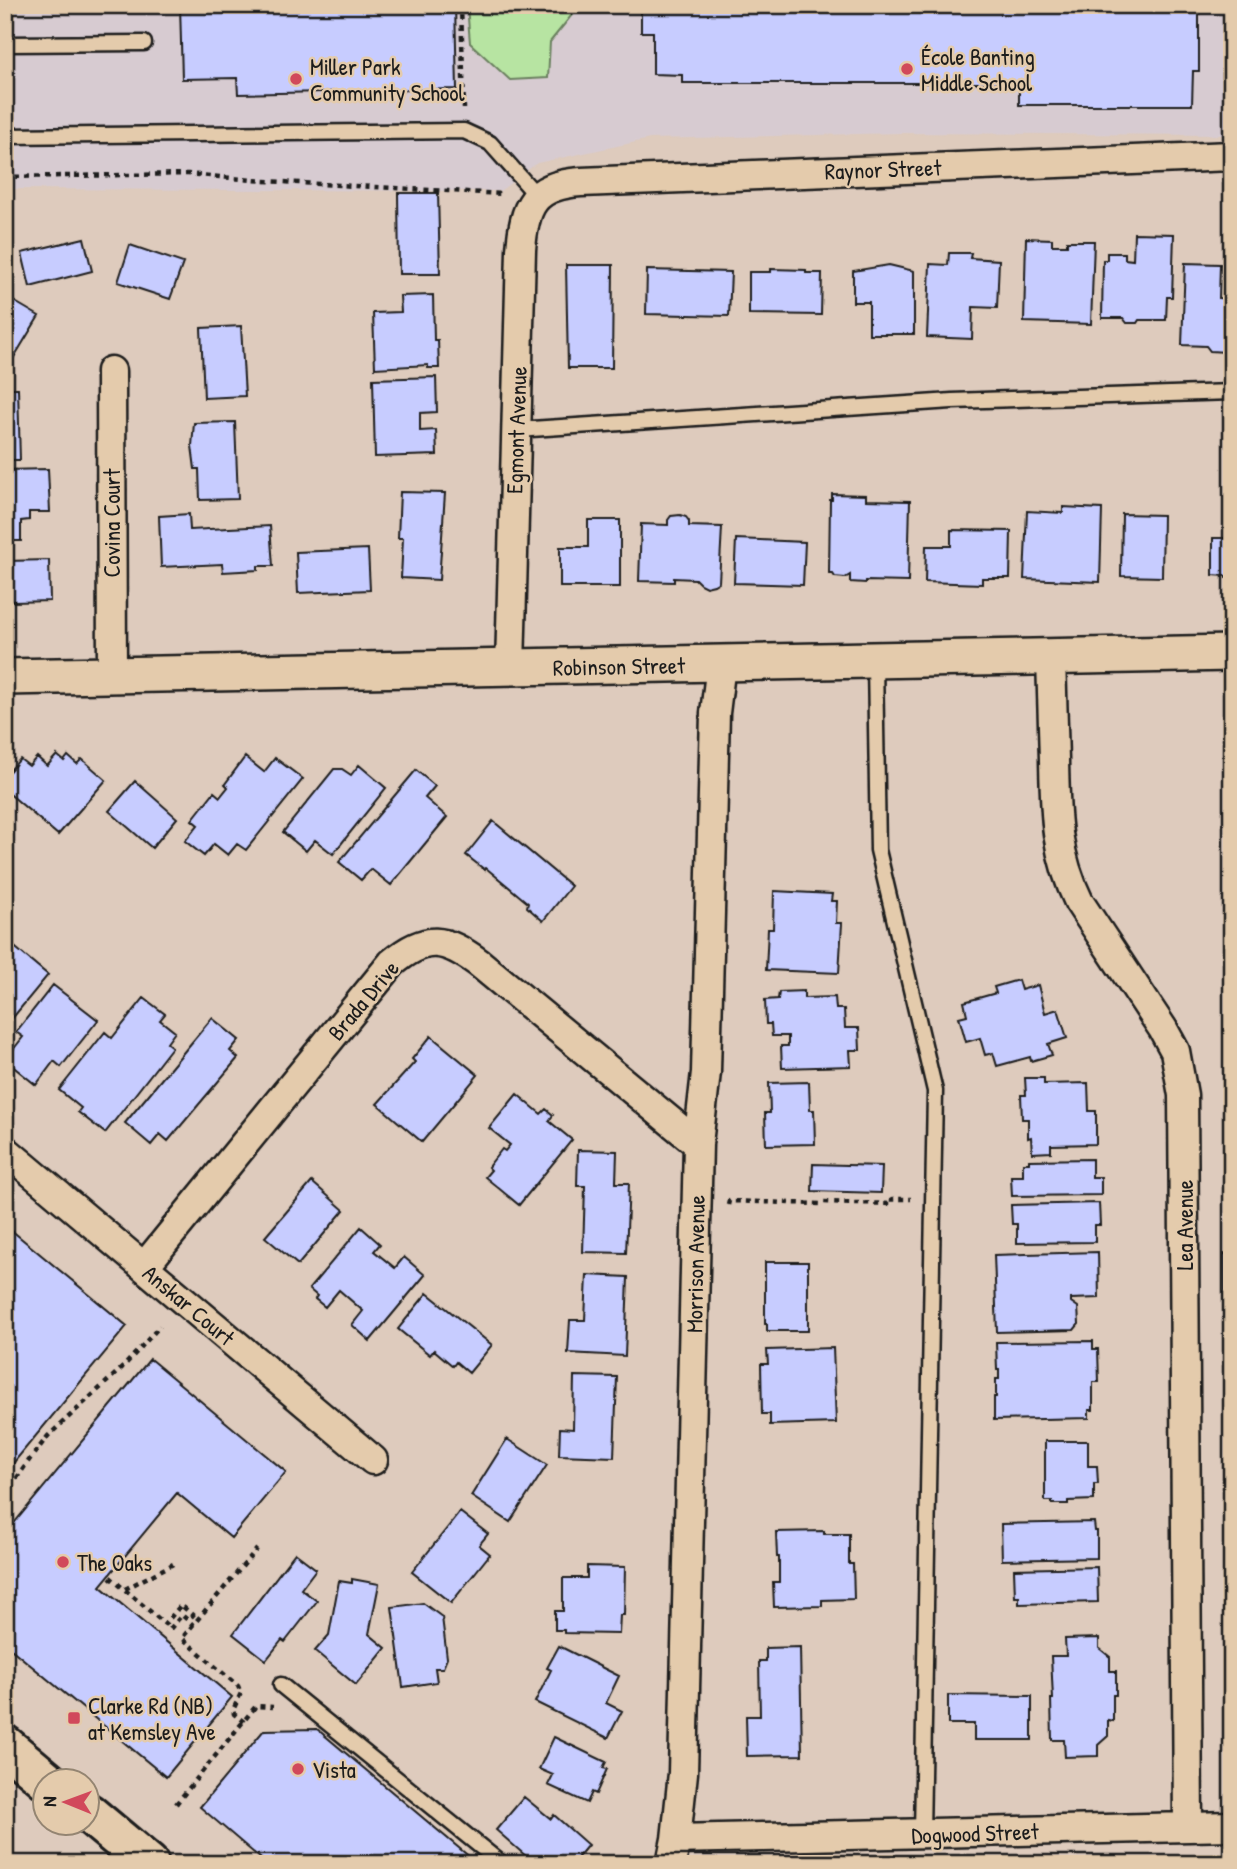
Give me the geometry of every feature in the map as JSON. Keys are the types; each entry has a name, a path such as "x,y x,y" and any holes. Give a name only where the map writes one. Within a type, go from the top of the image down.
{"main road":[{"path":"5,1745 32,1768"},
{"path":"102,1825 149,1864"}],"street":[{"name":"Raynor Street","path":"537,196 565,183 580,182 1232,156"},
{"name":"Egmont Avenue","path":"510,668 522,226 527,209 537,196"},
{"name":"Covina Court","path":"111,371 112,675"},
{"name":"Robinson Street","path":"5,677 1232,653"},
{"name":"Lea Avenue","path":"1051,658 1055,807 1062,861 1079,902 1175,1051 1183,1094 1188,1826"},
{"name":"Morrison Avenue","path":"674,1852 683,1748 698,1144 706,1072 715,713 721,664"},
{"name":"Brada Drive","path":"144,1267 392,963 411,948 428,943 443,943 468,955 698,1144"},
{"name":"Anskar Court","path":"5,1150 373,1460"},
{"name":"Dogwood Street","path":"674,1852 922,1835 1232,1826"}],"lane":[{"path":"5,44 144,43"},
{"path":"5,136 464,131 490,143 537,196"},
{"path":"516,430 952,401 1232,392"},
{"path":"876,661 878,850 934,1091 922,1835"},
{"path":"281,1685 502,1864"}],"path":[{"path":"461,5 464,131"},
{"path":"5,177 188,174 277,182 537,196"},
{"path":"728,1213 729,1201 892,1204 892,1199"},
{"path":"5,1495 48,1436 124,1366 160,1326"},
{"path":"244,1722 233,1710 241,1693 238,1686 182,1638 257,1549"},
{"path":"125,1589 173,1564"},
{"path":"110,1577 165,1625 181,1605 197,1619"},
{"path":"170,1629 182,1615 193,1625"},
{"path":"176,1804 256,1706 310,1708"}],"shaded area":[{"path":"5,5 1230,5 1228,135 900,133 650,139 537,163 500,191 5,189"}],"green space":[{"path":"467,5 580,5 550,42 548,78 510,80 470,43"}],"building":[{"path":"180,5 455,5 457,89 238,94 237,78 182,79"},
{"path":"641,5 1199,5 1199,71 1193,71 1192,105 1019,105 1019,83 682,83 682,75 653,74 653,32 641,32"},
{"path":"398,193 438,193 440,274 399,274"},
{"path":"1134,233 1174,234 1172,297 1167,297 1166,320 1127,323 1123,318 1102,318 1103,260 1107,260 1107,253 1125,253 1125,259 1133,260"},
{"path":"84,238 92,271 30,287 22,253"},
{"path":"1026,238 1052,239 1052,245 1067,245 1067,241 1094,241 1091,324 1024,322"},
{"path":"130,245 183,263 170,299 118,282"},
{"path":"949,253 971,253 970,258 999,260 997,308 973,307 972,339 927,337 930,264 948,265"},
{"path":"1185,263 1220,264 1219,298 1230,299 1229,303 1232,303 1232,347 1226,352 1210,351 1206,346 1182,345"},
{"path":"566,265 613,265 612,368 568,368"},
{"path":"889,265 914,271 914,334 869,334 869,302 853,302 853,271"},
{"path":"771,269 822,273 821,315 749,314 749,272 771,272"},
{"path":"647,270 731,272 729,316 646,314"},
{"path":"433,295 434,340 438,340 439,368 428,368 428,365 375,368 373,313 401,312 400,296"},
{"path":"5,296 39,316 5,372"},
{"path":"241,326 245,396 204,398 201,328"},
{"path":"436,377 437,412 420,413 420,431 436,430 437,455 375,457 373,379"},
{"path":"5,388 18,388 20,460 5,460"},
{"path":"235,422 238,499 200,500 199,469 195,469 192,446 194,423"},
{"path":"48,469 50,512 29,512 29,520 21,521 21,541 5,541 5,470"},
{"path":"400,492 445,493 439,580 401,578 403,538 398,538"},
{"path":"832,494 866,495 866,500 910,501 908,582 850,582 850,575 845,578 829,574"},
{"path":"1063,507 1102,509 1100,582 1024,579 1027,511 1063,513"},
{"path":"189,514 190,530 270,526 273,566 258,566 258,570 223,572 222,564 161,567 159,516"},
{"path":"1122,514 1163,515 1162,577 1121,576"},
{"path":"671,516 686,517 689,526 722,527 719,582 714,585 706,587 695,579 674,578 674,582 639,581 641,524 668,525"},
{"path":"588,520 620,520 620,587 560,587 560,547 588,547"},
{"path":"951,530 1011,531 1010,578 982,578 982,584 925,582 926,546 951,546"},
{"path":"1213,538 1232,538 1232,578 1213,575"},
{"path":"736,539 805,542 803,585 734,583"},
{"path":"368,549 370,590 298,593 296,552"},
{"path":"49,560 50,601 5,601 5,561"},
{"path":"57,755 64,761 68,756 77,764 82,759 106,780 58,835 5,790 5,776 20,759 29,766 37,757 47,766"},
{"path":"245,757 264,772 275,758 303,779 246,850 237,844 228,855 214,844 204,856 185,841 198,825 192,820 214,792 220,797 228,787 225,784"},
{"path":"359,765 386,788 333,854 315,840 306,851 283,832 334,769 342,769 351,775"},
{"path":"416,770 435,786 425,798 447,817 391,885 371,869 361,880 339,862"},
{"path":"135,781 177,818 152,848 109,811"},
{"path":"493,821 571,886 543,921 527,907 528,903 466,855"},
{"path":"774,891 832,894 831,901 837,901 836,923 842,923 839,973 766,970 768,929 773,929"},
{"path":"5,939 48,975 10,1021 5,1017"},
{"path":"1018,980 1021,990 1038,985 1045,1013 1058,1009 1067,1038 1048,1044 1052,1055 1031,1061 1030,1057 997,1066 993,1053 985,1055 980,1038 966,1042 959,1017 967,1015 964,1002 996,993 994,987"},
{"path":"53,985 98,1020 61,1067 54,1061 36,1085 5,1060 23,1037 16,1032"},
{"path":"804,991 804,998 835,997 836,1009 844,1009 845,1028 859,1028 860,1050 850,1050 851,1066 782,1068 781,1046 788,1046 788,1036 772,1036 771,1024 766,1024 765,1000 778,999 779,992"},
{"path":"144,998 165,1014 160,1020 175,1032 167,1043 172,1047 105,1133 78,1112 81,1108 59,1090 105,1032 112,1038"},
{"path":"212,1018 239,1040 230,1051 238,1058 168,1141 160,1134 151,1145 125,1123"},
{"path":"431,1036 478,1075 422,1142 377,1104 415,1062 412,1059"},
{"path":"1025,1078 1044,1078 1044,1084 1088,1083 1089,1111 1096,1111 1096,1144 1051,1145 1051,1152 1032,1153 1031,1137 1028,1138 1028,1119 1022,1119 1021,1095 1026,1095"},
{"path":"809,1082 810,1110 814,1110 815,1144 766,1145 765,1113 770,1113 769,1083"},
{"path":"517,1094 541,1114 546,1109 553,1115 549,1121 572,1140 519,1205 485,1177 491,1170 488,1167 502,1149 505,1151 510,1145 489,1128"},
{"path":"578,1150 617,1151 616,1183 629,1183 626,1253 583,1252 585,1186 577,1186"},
{"path":"1092,1159 1092,1177 1101,1177 1101,1195 1012,1196 1011,1176 1023,1176 1023,1163 1029,1163 1029,1160"},
{"path":"813,1164 882,1166 881,1193 812,1191"},
{"path":"312,1182 344,1210 298,1265 265,1237"},
{"path":"1099,1203 1100,1225 1095,1225 1095,1242 1017,1243 1017,1224 1012,1224 1011,1205"},
{"path":"5,1225 127,1326 5,1473"},
{"path":"361,1227 380,1244 374,1251 395,1268 404,1257 425,1275 370,1341 352,1325 363,1311 339,1290 325,1307 315,1299 317,1296 309,1289"},
{"path":"1098,1252 1099,1298 1071,1299 1078,1307 1079,1324 1074,1330 997,1332 994,1255"},
{"path":"1224,1254 1232,1254 1232,1355 1226,1355"},
{"path":"765,1262 808,1262 808,1331 767,1331"},
{"path":"587,1275 628,1277 625,1356 568,1353 570,1320 585,1320"},
{"path":"427,1293 492,1345 469,1373 456,1362 453,1366 434,1350 430,1355 398,1329"},
{"path":"1093,1341 1093,1349 1098,1349 1099,1382 1093,1382 1093,1410 1089,1410 1089,1418 994,1420 996,1379 999,1379 996,1342"},
{"path":"833,1348 836,1423 770,1425 770,1414 762,1414 761,1364 768,1364 767,1350"},
{"name":"The Oaks","path":"150,1359 286,1472 231,1538 177,1493 100,1586 232,1697 166,1777 5,1644 5,1534"},
{"path":"1227,1371 1232,1371 1232,1471 1229,1471"},
{"path":"574,1376 617,1377 614,1457 559,1455 560,1428 573,1429"},
{"path":"507,1439 547,1465 510,1522 471,1496"},
{"path":"1045,1441 1088,1441 1088,1466 1097,1466 1098,1484 1094,1484 1094,1500 1068,1501 1068,1504 1045,1501"},
{"path":"1232,1485 1232,1584 1231,1584"},
{"path":"460,1512 488,1534 479,1545 490,1554 451,1603 412,1572"},
{"path":"1094,1522 1097,1531 1097,1558 1002,1560 1001,1524"},
{"path":"824,1531 824,1534 849,1534 849,1564 853,1564 854,1599 822,1600 822,1606 774,1607 773,1582 779,1582 776,1532"},
{"path":"295,1553 316,1569 301,1589 317,1601 285,1642 282,1640 266,1660 233,1634"},
{"path":"587,1566 625,1567 624,1615 620,1615 619,1634 564,1633 564,1630 555,1630 555,1611 563,1611 563,1578 587,1578"},
{"path":"1097,1567 1098,1602 1019,1604 1019,1597 1015,1597 1014,1569"},
{"path":"352,1579 379,1584 369,1634 386,1648 356,1685 315,1651 329,1635 339,1581 352,1583"},
{"path":"423,1603 442,1617 447,1658 443,1668 435,1668 437,1682 403,1687 392,1607"},
{"path":"1099,1638 1099,1648 1110,1657 1110,1671 1116,1671 1113,1721 1108,1720 1108,1736 1098,1745 1098,1756 1065,1757 1064,1740 1052,1740 1051,1656 1066,1656 1065,1639"},
{"path":"559,1646 619,1676 606,1703 622,1711 608,1738 535,1702 551,1670 547,1668"},
{"path":"800,1647 802,1755 747,1756 746,1716 760,1716 759,1661 766,1661 766,1648"},
{"path":"948,1695 1032,1696 1032,1740 974,1740 974,1724 948,1724"},
{"name":"Vista","path":"317,1729 478,1864 267,1864 200,1807 264,1730"},
{"path":"554,1737 606,1762 603,1768 607,1769 596,1794 592,1792 587,1803 548,1785 553,1775 539,1769"},
{"path":"524,1797 551,1819 554,1815 588,1845 573,1863 567,1858 562,1864 535,1864 496,1830"}],"place":[{"name":"École Banting Middle School","path":"907,69"},
{"name":"Miller Park Community School","path":"296,79"},
{"name":"The Oaks","path":"63,1562"},
{"name":"Clarke Rd (NB) at Kemsley Ave","path":"74,1718"},
{"name":"Vista","path":"298,1769"}]}
